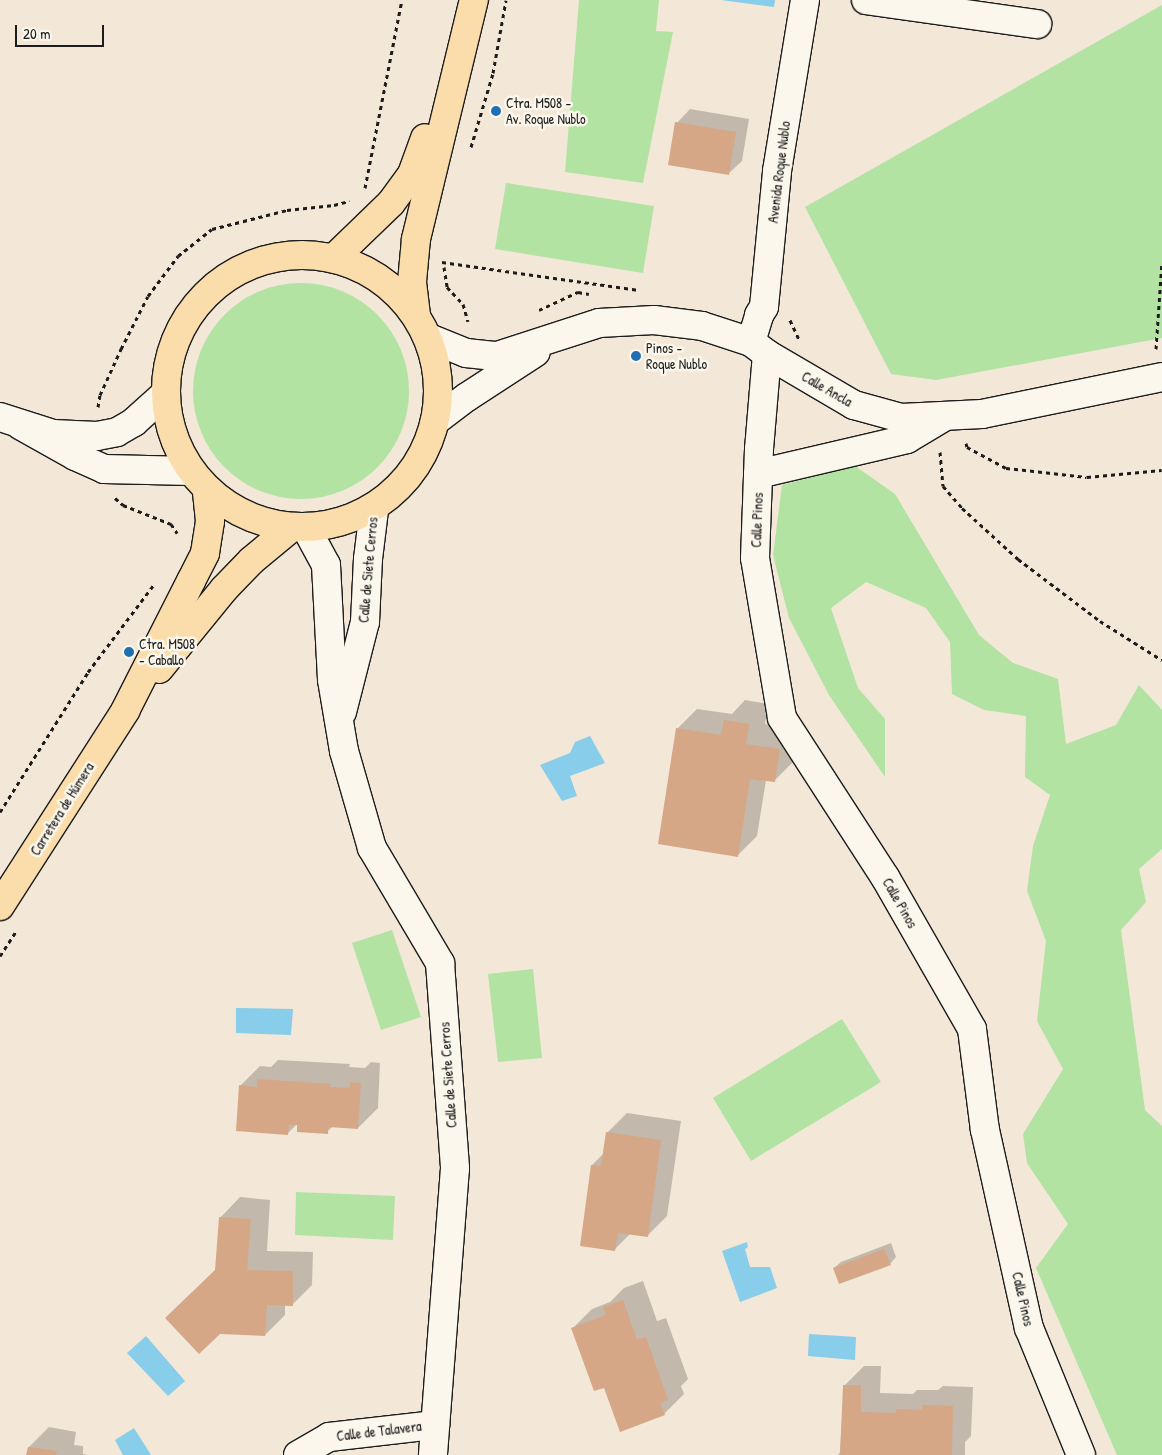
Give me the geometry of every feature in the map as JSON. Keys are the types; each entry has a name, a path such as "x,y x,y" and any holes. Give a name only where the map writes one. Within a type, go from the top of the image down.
{"main road":[{"path":"199,481 223,502 259,520 299,528 349,520 374,510 405,481 422,456 434,421 438,382 436,360 422,327 412,282 416,239 474,0"},
{"path":"334,258 382,214 412,174 466,32"},
{"path":"125,711 205,553 210,521 199,481 173,438 168,418 165,394 171,356 184,322 208,291 242,268 282,256 313,255 334,258 378,278 406,303 422,327"},
{"path":"125,711 224,589 251,561 299,528"},
{"name":"Carretera de Húmera","path":"0,906 125,711"}],"street":[{"name":"Avenida Roque Nublo","path":"759,348 759,315 764,307 777,171 805,0"},
{"path":"866,0 1037,24"},
{"name":"Calle Ancla","path":"422,327 466,353 497,356 599,323 654,320 702,326 759,348 854,406 901,418 982,414 1160,378"},
{"name":"Calle Ancla","path":"434,421 560,335"},
{"name":"Calle Pinos","path":"759,348 755,558 782,718 885,877 972,1029 985,1130 1030,1328 1082,1455"},
{"path":"10,421 52,434 97,436 117,432 134,422 165,394"},
{"path":"758,474 907,439 945,416"},
{"path":"10,421 75,456 104,469 199,481"},
{"name":"Calle de Siete Cerros","path":"340,718 365,622 368,559 374,510"},
{"name":"Calle de Siete Cerros","path":"299,528 326,565 332,680 340,718 344,751 372,848 440,962 455,1168 432,1455"},
{"name":"Calle de Talavera","path":"298,1455 329,1437 435,1425"}],"path":[{"path":"363,198 402,0"},
{"path":"468,156 493,73 506,0"},
{"path":"444,256 447,287 463,304 469,326"},
{"path":"1160,378 1155,340 1162,262"},
{"path":"533,312 578,292 595,295"},
{"path":"907,439 940,451 943,486 962,508 1018,559 1100,621 1162,660"}],"green space":[{"path":"579,0 659,0 656,31 673,32 643,183 565,172"},
{"path":"1162,5 1162,338 936,380 891,374 805,207"},
{"path":"506,183 654,206 643,273 495,249"},
{"path":"301,283 322,285 352,296 377,315 396,340 407,370 409,391 407,412 396,442 377,467 352,486 322,497 301,499 280,497 250,486 225,467 206,442 195,412 193,391 195,370 206,340 225,315 250,296 280,285"},
{"path":"855,466 895,494 979,635 1013,663 1058,679 1066,744 1116,725 1139,685 1162,710 1162,849 1139,869 1146,902 1121,930 1145,1110 1162,1126 1162,1455 1117,1455 1036,1268 1068,1224 1027,1163 1023,1134 1063,1069 1037,1021 1046,941 1027,891 1033,846 1050,795 1025,777 1026,716 984,710 952,694 950,642 926,608 866,582 831,608 858,688 885,719 885,777 829,695 789,618 773,555 782,485"},
{"path":"392,930 421,1017 381,1030 352,943"},
{"path":"533,969 542,1058 498,1062 488,974"},
{"path":"842,1019 881,1082 751,1161 713,1098"},
{"path":"296,1192 395,1196 393,1240 295,1235"}],"water":[{"path":"721,0 775,0 774,7"},
{"path":"590,736 605,763 570,776 577,796 562,801 540,765 570,753 575,742"},
{"path":"236,1008 293,1009 291,1035 236,1033"},
{"path":"747,1242 748,1247 745,1249 750,1267 770,1267 777,1288 740,1302 722,1251"},
{"path":"809,1334 856,1337 855,1360 808,1356"},
{"path":"146,1336 185,1381 168,1396 127,1353"},
{"path":"134,1428 151,1455 123,1455 115,1440"}],"building":[{"path":"675,122 736,132 729,175 668,165"},
{"path":"724,720 749,724 746,744 780,749 775,782 750,779 738,857 658,844 676,728 721,735"},
{"path":"257,1079 330,1084 330,1087 350,1088 350,1082 361,1083 358,1129 328,1127 328,1134 297,1132 297,1125 289,1125 288,1135 236,1131 239,1085 257,1087"},
{"path":"606,1132 661,1140 648,1237 618,1233 615,1251 580,1246 591,1165 601,1166"},
{"path":"219,1217 251,1219 247,1270 293,1271 293,1306 267,1305 265,1336 220,1334 199,1354 165,1318 215,1270"},
{"path":"884,1249 891,1265 839,1284 833,1268"},
{"path":"623,1300 637,1340 646,1337 668,1400 660,1403 665,1415 620,1432 604,1388 594,1391 571,1328 606,1315 603,1307"},
{"path":"843,1385 861,1385 861,1412 896,1413 896,1409 922,1410 922,1405 953,1406 952,1455 840,1455"},
{"path":"28,1447 57,1451 56,1455 26,1455"}],"place":[{"name":"Ctra. M508 - Av. Roque Nublo","path":"496,111"},
{"name":"Pinos - Roque Nublo","path":"636,356"},
{"name":"Ctra. M508 - Caballo","path":"129,652"}]}
